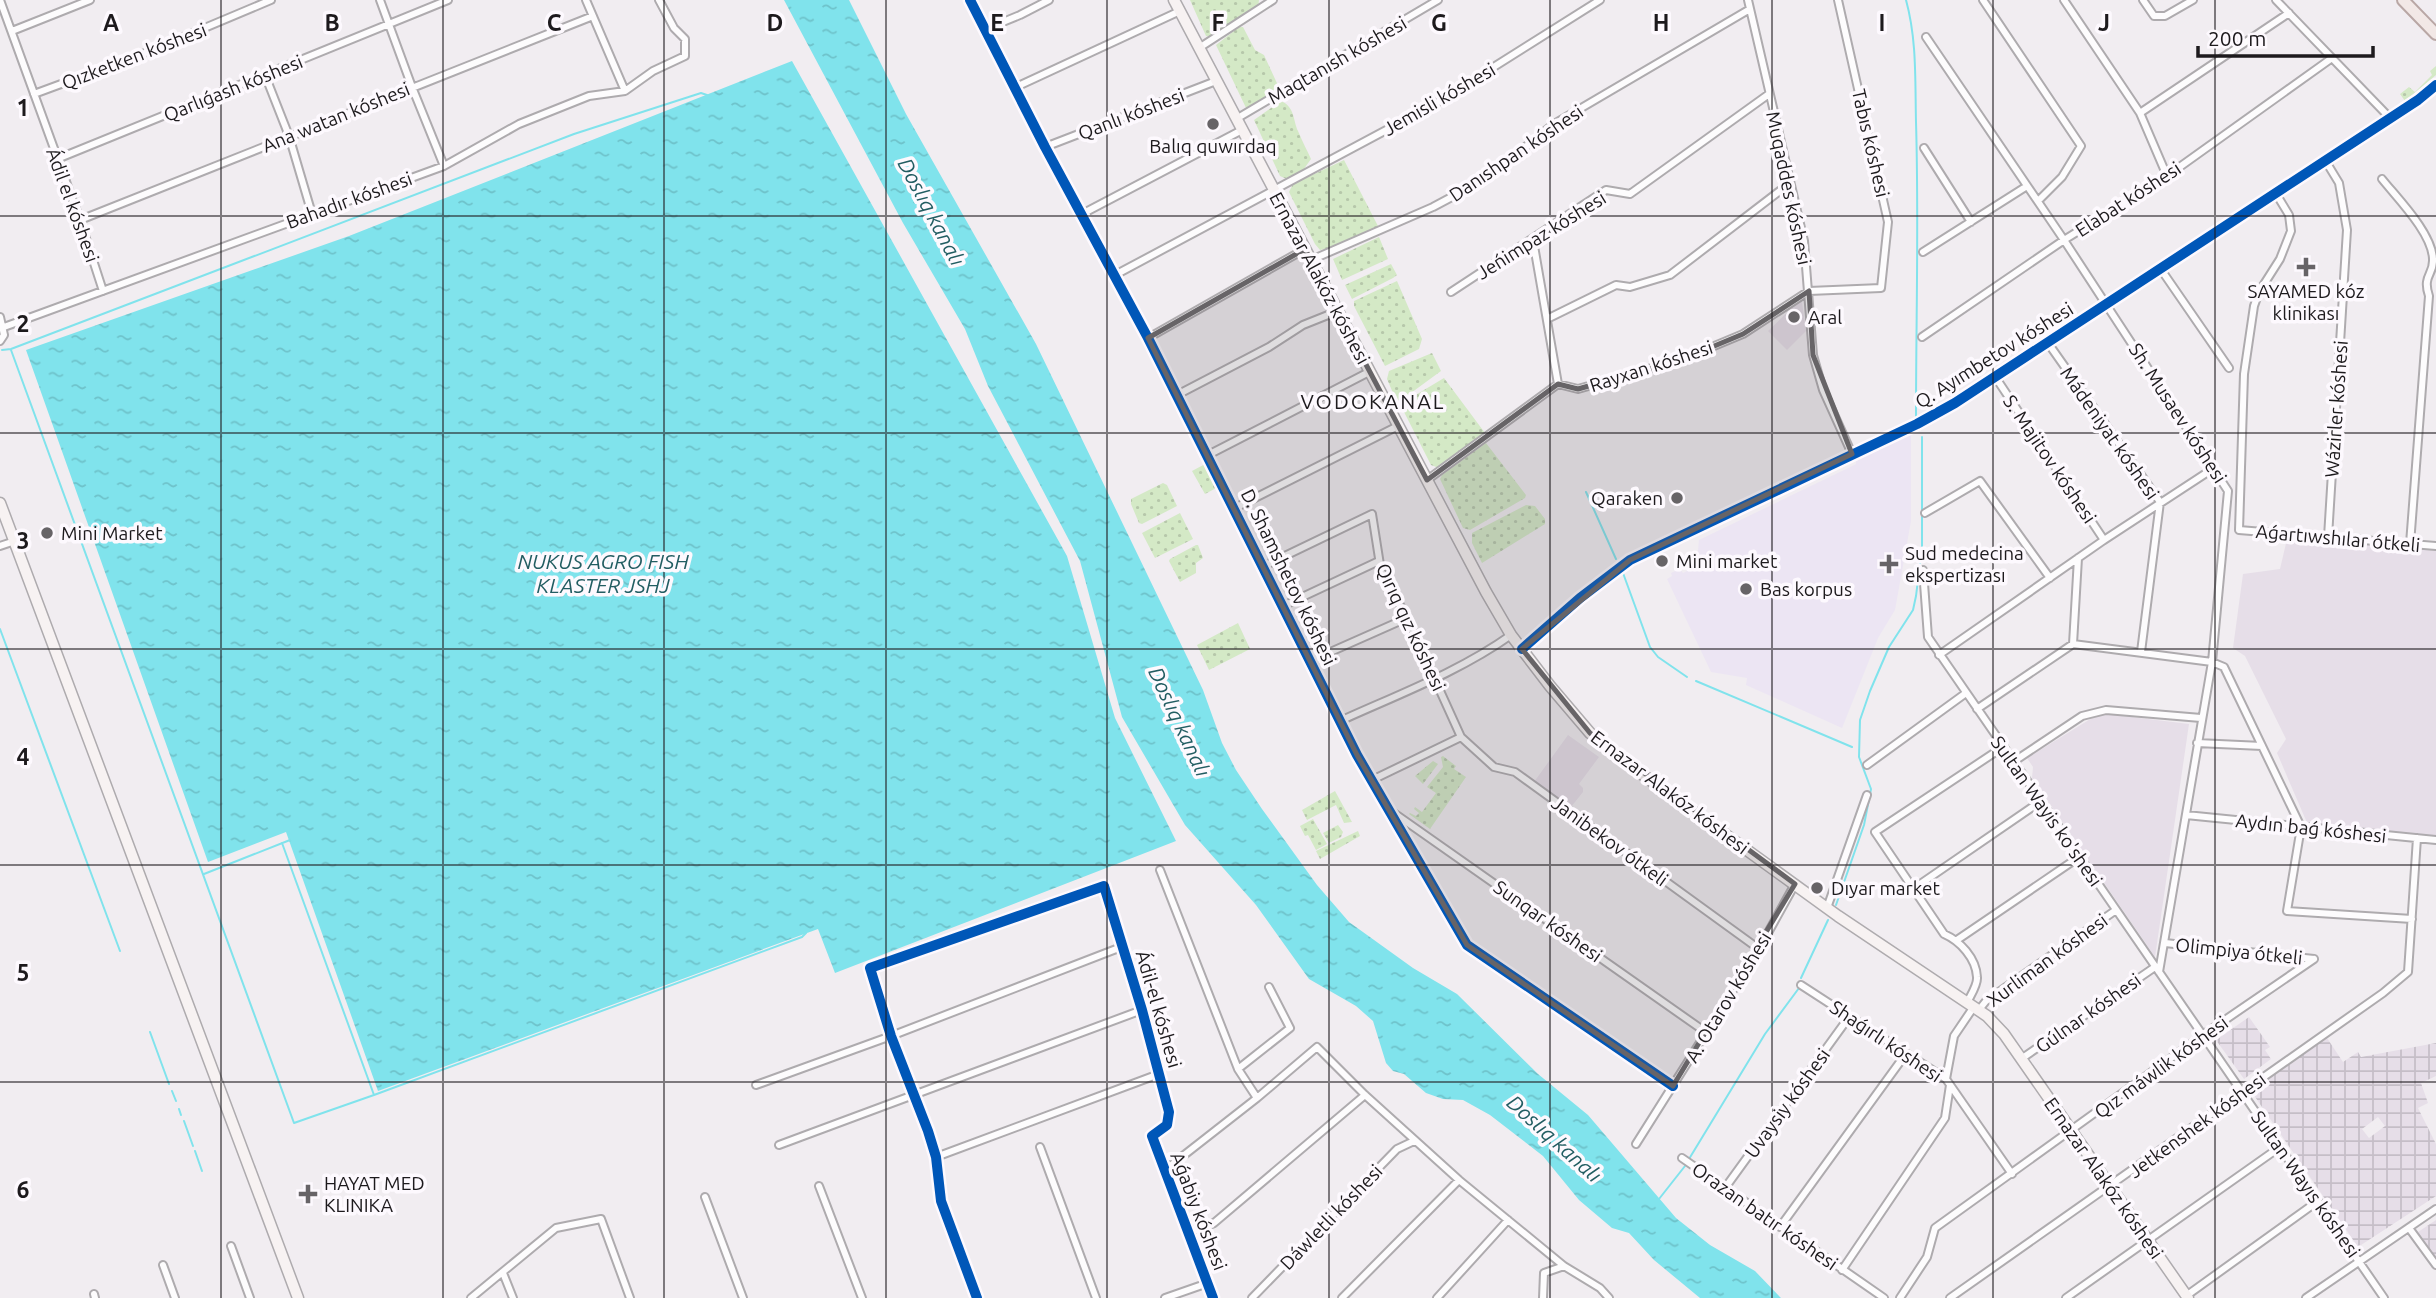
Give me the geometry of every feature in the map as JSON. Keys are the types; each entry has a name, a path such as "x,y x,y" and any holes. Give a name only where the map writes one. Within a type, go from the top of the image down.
{"main road":[{"name":"Ernazar Alakóz kóshesi","path":"1174,0 1369,372 1511,635 1550,687 1590,733 1639,772 1827,908 1987,1016 2004,1034 2185,1297"},
{"path":"2403,0 2436,34"},
{"name":"Q. Ayımbetov kóshesi","path":"1522,649 1580,598 1630,560 1920,422 1996,378 2418,100 2436,85"},
{"path":"0,503 298,1298"}],"street":[{"name":"Ádil el kóshesi","path":"0,0 103,291"},
{"path":"12,31 90,0"},
{"name":"Qızketken kóshesi","path":"34,94 145,53 271,0"},
{"path":"380,0 444,166"},
{"name":"Qarlıǵash kóshesi","path":"57,159 448,0"},
{"path":"586,0 625,91"},
{"name":"Bahadır kóshesi","path":"4,327 444,166 547,111 589,96 625,91 653,71 685,56 685,39 674,28 659,0"},
{"name":"D. Shamshetov kóshesi","path":"970,0 1045,147 1148,338 1340,721 1467,945 1674,1086"},
{"path":"986,29 1049,0"},
{"path":"1199,48 1273,0"},
{"name":"Maqtanısh kóshesi","path":"1236,119 1427,3 1438,0"},
{"name":"Jemisli kóshesi","path":"1115,275 1435,104 1600,0"},
{"name":"Muqaddes kóshesi","path":"1748,0 1804,241 1813,355 1824,390 1852,454"},
{"name":"Tabıs kóshesi","path":"1809,291 1881,288 1888,222 1838,0"},
{"path":"1983,0 2081,146 2062,177 2038,201"},
{"path":"2064,0 2140,113 2167,176"},
{"path":"2143,0 2154,16 2165,16 2193,0"},
{"path":"2276,0 2390,118"},
{"name":"Danıshpan kóshesi","path":"1311,260 1422,212 1463,191 1509,160 1554,124 1750,9"},
{"path":"1016,87 1180,11"},
{"path":"2140,113 2289,13"},
{"name":"Ana watan kóshesi","path":"80,220 593,16"},
{"name":"Sh. Musaev kóshesi","path":"1926,37 2064,240 2228,491 2212,662 2165,943 2157,969"},
{"name":"Elabat kóshesi","path":"1922,337 2064,240 2167,176 2332,58"},
{"path":"265,75 289,136 312,214"},
{"name":"Qanlı kóshesi","path":"1045,147 1216,81"},
{"name":"Jeńimpaz kóshesi","path":"1451,292 1606,190 1630,194 1769,94"},
{"path":"1082,214 1242,131"},
{"path":"1924,148 1970,222"},
{"name":"Wázirler kóshesi","path":"2325,160 2339,183 2347,230 2328,537"},
{"path":"2382,179 2426,237 2434,263 2425,284 2429,296 2410,544"},
{"path":"1547,319 1616,285 1630,287 1670,275 1790,183"},
{"path":"1923,252 2027,186"},
{"name":"Aǵartıwshılar ótkeli","path":"2275,192 2289,215 2291,231 2280,259 2259,292 2254,306 2244,374 2239,530 2436,545"},
{"path":"1427,480 1558,384 1533,240"},
{"path":"1148,338 1305,249"},
{"path":"2160,268 2228,368"},
{"name":"Rayxan kóshesi","path":"1558,384 1578,389 1683,359 1743,334 1809,291"},
{"path":"1177,395 1269,347 1303,325 1338,311"},
{"path":"0,317 4,327 4,335 0,341"},
{"name":"Mádeniyat kóshesi","path":"2048,343 2161,502 2141,652"},
{"path":"1208,455 1369,372"},
{"name":"S. Majitov kóshesi","path":"1996,378 2104,540"},
{"path":"1235,508 1398,426"},
{"path":"1940,655 2104,540 2214,468"},
{"path":"1924,513 1980,481 2050,578"},
{"name":"Qırıq qız kóshesi","path":"1264,566 1372,514 1381,571 1407,618 1461,737"},
{"path":"0,546 15,541"},
{"path":"2073,643 2078,558"},
{"path":"1283,606 1379,561"},
{"name":"Sultan Wayis ko'shesi","path":"1923,570 1928,637 2157,969"},
{"path":"1310,661 1407,618"},
{"path":"1340,721 1435,678 1493,648 1511,635"},
{"path":"1977,709 2073,643 2212,662 2224,667 2301,827 2287,911 2412,919 2417,838"},
{"path":"1867,765 1966,693"},
{"path":"2013,762 2082,716 2106,710 2201,718"},
{"path":"1372,780 1461,737"},
{"name":"Janibekov ótkeli","path":"1461,737 1494,767 1515,772 1759,949"},
{"path":"2197,743 2262,746"},
{"path":"1842,1270 1945,1118 1954,1036 1973,1007 1978,979 1973,961 1957,940 1944,934 1875,832 2003,747"},
{"path":"1827,908 1867,795"},
{"path":"1913,889 2041,801"},
{"name":"Sunqar kóshesi","path":"1388,808 1707,1033"},
{"name":"Aydın baǵ kóshesi","path":"2186,815 2436,840"},
{"path":"1957,940 2080,857"},
{"path":"1160,870 1238,1069 1257,1098"},
{"name":"A. Otarov kóshesi","path":"1636,1144 1759,949 1795,884"},
{"name":"Ádil-el kóshesi","path":"891,1036 870,968 1104,886 1124,946 1169,1112 1167,1125 1152,1136"},
{"name":"Xurliman kóshesi","path":"1973,1007 1986,1001 2116,910"},
{"name":"Jetkenshek kóshesi","path":"1950,1298 2383,993 2408,972 2412,919"},
{"name":"Olimpiya ótkeli","path":"2165,943 2314,958"},
{"path":"756,1085 1124,946"},
{"name":"Qız máwlik kóshesi","path":"1900,1298 1927,1257 1935,1228 2314,958"},
{"name":"Sultan Wayıs kóshesi","path":"2157,969 2384,1298"},
{"name":"Gúlnar kóshesi","path":"2021,1059 2157,969"},
{"name":"Shaǵırlı kóshesi","path":"1801,985 1948,1082 2012,1174"},
{"path":"1238,1069 1290,1028 1269,987"},
{"path":"779,1145 1142,1010"},
{"name":"Uvaysiy kóshesi","path":"1725,1188 1849,1017"},
{"path":"891,1036 916,1094 936,1157 941,1201 977,1298"},
{"path":"1165,1170 1317,1047 1413,1141 1564,1266 1600,1288 1609,1298"},
{"path":"1780,1227 1905,1055"},
{"path":"936,1157 1159,1074"},
{"path":"1189,1233 1214,1223 1365,1095"},
{"name":"Aǵabiy kóshesi","path":"1152,1136 1213,1298"},
{"name":"Dáwletli kóshesi","path":"1252,1298 1397,1149 1413,1141"},
{"path":"1041,1147 1096,1298"},
{"path":"2066,1298 2280,1147"},
{"name":"Orazan batır kóshesi","path":"1682,1158 1884,1298"},
{"path":"1342,1298 1459,1180"},
{"path":"819,1186 862,1298"},
{"path":"705,1197 743,1298"},
{"path":"2185,1297 2318,1201"},
{"path":"2306,1298 2436,1209"},
{"path":"471,1298 555,1228 601,1219 630,1298"},
{"path":"1437,1298 1508,1220"},
{"path":"2409,1228 2436,1265"},
{"path":"232,1246 250,1298"},
{"path":"163,1265 175,1298"},
{"path":"1544,1298 1544,1273 1564,1266"},
{"path":"503,1273 513,1298"},
{"path":"1165,1298 1208,1283"}],"highlighted area":[{"path":"1305,249 1427,480 1558,384 1578,389 1683,359 1743,334 1809,291 1813,355 1852,454 1630,560 1522,649 1590,733 1795,884 1673,1086 1467,945 1357,755 1148,338"}],"shaded area":[{"name":"Aral","path":"1798,302 1802,302 1806,331 1787,350 1768,331"},
{"path":"1911,434 1911,521 1895,610 1878,638 1842,728 1746,685 1747,678 1711,672 1667,579 1672,576 1671,573 1680,569 1683,573 1689,570 1687,565 1697,560 1699,540 1856,464 1856,461"},
{"path":"2287,539 2436,550 2436,836 2308,825 2277,753 2286,739 2245,656 2233,648 2243,574 2280,569"},
{"path":"2107,714 2189,724 2155,957 2032,778 2033,767 2027,758 2092,718"},
{"path":"1568,735 1599,757 1579,784 1583,792 1571,807 1534,782"},
{"path":"2249,1017 2270,1047 2265,1050 2271,1059 2244,1079 2216,1040"},
{"path":"2327,1038 2343,1062 2358,1052 2361,1057 2436,1043 2436,1076 2421,1083 2428,1103 2418,1108 2436,1144 2436,1196 2358,1247 2251,1091","holes":["2378,1117 2385,1126 2369,1138 2362,1129"]},
{"path":"2436,1220 2436,1258 2418,1232"}],"green space":[{"path":"1190,0 1259,0 1258,8 1211,37 1206,36"},
{"path":"1239,27 1243,27 1255,50 1264,55 1281,92 1247,110 1216,45"},
{"path":"2436,66 2436,75 2405,101 2400,94 2409,87 2415,92 2432,75 2430,71"},
{"path":"1281,101 1291,110 1311,159 1301,173 1289,180 1280,176 1254,120"},
{"path":"1344,160 1379,228 1320,250 1289,192 1293,184"},
{"path":"1379,237 1388,259 1342,280 1333,259"},
{"path":"1391,264 1397,275 1352,299 1345,285"},
{"path":"1397,281 1422,339 1419,349 1385,366 1354,306 1354,301"},
{"path":"1432,353 1441,371 1400,401 1396,400 1387,379 1389,371"},
{"path":"1444,378 1485,433 1439,468 1431,465 1402,408 1404,402"},
{"path":"1486,443 1526,495 1470,530 1463,528 1440,479"},
{"path":"1207,463 1220,486 1205,494 1192,471"},
{"path":"1163,483 1167,485 1177,506 1142,524 1139,523 1131,499"},
{"path":"1526,505 1535,506 1545,519 1545,524 1482,563 1472,543 1472,533"},
{"path":"1180,513 1193,539 1155,558 1142,533"},
{"path":"1196,545 1203,558 1196,563 1196,573 1180,582 1169,561"},
{"path":"1238,623 1250,649 1209,670 1197,645"},
{"path":"1443,756 1456,766 1454,769 1466,777 1430,829 1409,814 1416,816 1419,813 1415,807 1422,812 1436,793 1427,787 1443,767"},
{"path":"1433,761 1438,764 1423,784 1415,776"},
{"path":"1335,791 1352,822 1344,823 1336,805 1307,820 1302,810"},
{"path":"1313,819 1327,844 1316,850 1300,826"},
{"path":"1338,825 1343,832 1341,837 1329,843 1323,833"},
{"path":"1358,831 1360,836 1320,859 1316,851"}],"water":[{"name":"Doslıq kanalı","path":"784,0 849,0 906,114 1036,344 1203,690 1222,743 1236,770 1317,885 1349,922 1413,968 1457,994 1538,1074 1588,1115 1676,1218 1710,1245 1755,1271 1781,1298 1700,1298 1654,1260 1629,1233 1612,1228 1579,1200 1543,1156 1490,1115 1463,1100 1443,1099 1426,1093 1404,1074 1393,1071 1386,1063 1373,1021 1356,1006 1309,979 1256,905 1185,825 1122,717 1080,561 988,386 965,329 903,223"},
{"name":"NUKUS AGRO FISH KLASTER JSHJ","path":"792,61 1067,556 1115,718 1176,841 835,973 818,929 378,1091 286,832 208,862 26,350 349,236"}],"waterway":[{"path":"1906,0 1914,45 1915,76 1916,416"},
{"path":"2,350 11,349 574,134 701,93 707,95"},
{"path":"11,350 294,1123 374,1095"},
{"path":"1836,905 1864,825 1871,789 1859,757 1860,720 1889,647 1913,610 1916,596 1922,548 1922,437"},
{"path":"1586,492 1616,559"},
{"path":"1623,573 1650,647 1658,657 1687,677"},
{"path":"0,629 120,951"},
{"path":"1696,681 1852,747"},
{"path":"204,874 290,840"},
{"path":"282,843 374,1095 802,937 806,933"},
{"path":"1801,978 1828,920"},
{"path":"1689,1159 1765,1034 1799,988"},
{"path":"150,1032 169,1084"},
{"path":"172,1091 176,1101"},
{"path":"179,1109 181,1115"},
{"path":"184,1121 193,1146"},
{"path":"195,1151 202,1171"},
{"path":"1659,1199 1685,1166"}],"cycle path":[{"path":"970,0 1045,147 1148,338 1357,755 1467,945 1673,1086"},
{"path":"1522,649 1580,598 1630,560 1917,424 1955,403 2418,100 2436,85"},
{"path":"977,1298 941,1201 936,1157 928,1131 891,1036 870,968 1104,886 1142,1010 1169,1112 1167,1125 1152,1136 1213,1298"}],"place":[{"name":"Balıq quwırdaq","path":"1213,124"},
{"name":"SAYAMED kóz klinikası","path":"2306,267"},
{"name":"Aral","path":"1794,317"},
{"name":"Qaraken","path":"1677,498"},
{"name":"Mini Market","path":"47,533"},
{"name":"Mini market","path":"1662,561"},
{"name":"Sud medecina ekspertizası","path":"1889,564"},
{"name":"Bas korpus","path":"1746,589"},
{"name":"Dıyar market","path":"1817,888"},
{"name":"HAYAT MED KLINIKA","path":"308,1194"}],"district":[{"name":"VODOKANAL","path":"1373,402"}]}
